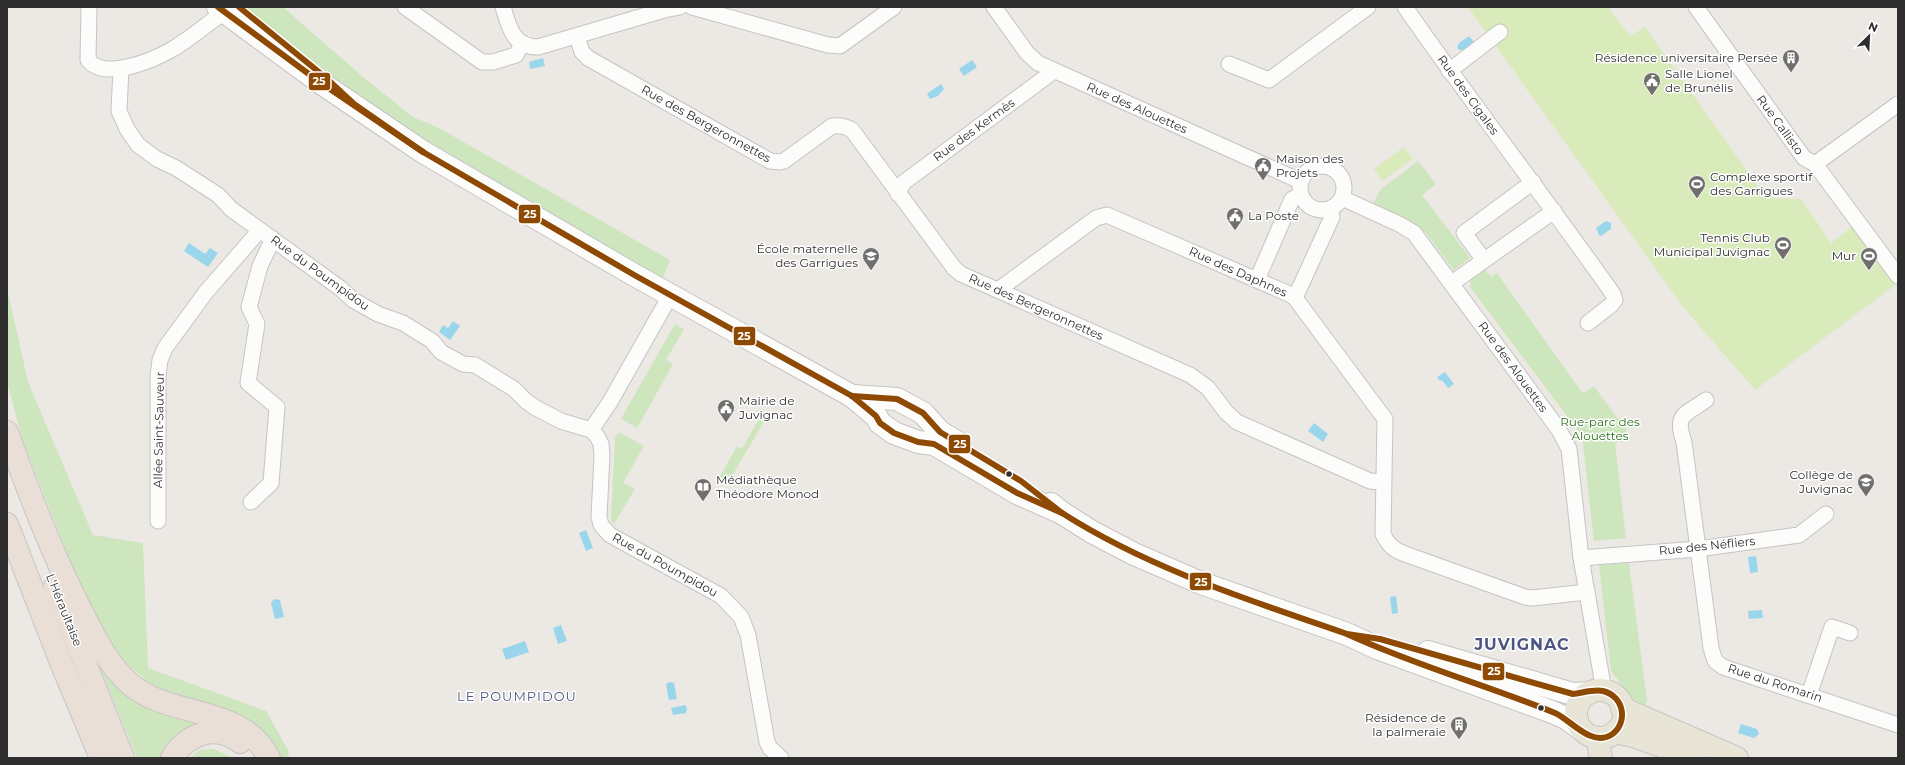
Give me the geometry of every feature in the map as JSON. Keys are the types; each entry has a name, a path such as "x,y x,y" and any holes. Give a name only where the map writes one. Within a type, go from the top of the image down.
{"highway":[{"path":"7,432 63,576 100,647 112,666 129,684 144,694 160,701 212,716 240,728 252,736 269,758"},
{"name":"L'Héraultaise","path":"7,461 36,540 123,758"},
{"path":"7,525 35,618 75,724 85,758"},
{"name":"L'Héraultaise","path":"7,525 62,665 101,758"},
{"path":"172,758 181,746 194,736 214,732 236,739 247,747 255,758"}],"main road":[{"path":"1598,739 1622,722 1622,708 1616,697 1596,692 1578,704 1576,720 1598,739 1633,736 1695,758"},
{"path":"1622,708 1737,758"}],"street":[{"path":"89,7 88,60 96,67 108,69 121,69 171,50 227,9 325,77 354,104 423,152 670,296 852,396 881,408"},
{"path":"405,7 482,62 493,62 516,55 522,44"},
{"path":"503,7 514,37 522,44 538,47 577,37 664,10 680,7"},
{"path":"692,7 828,45 840,46 894,7"},
{"name":"Rue des Alouettes","path":"994,7 1027,53 1038,63 1300,189"},
{"path":"1229,64 1269,80 1368,7"},
{"name":"Rue des Cigales","path":"1405,7 1449,71 1554,211 1613,294 1615,300 1612,305 1588,323"},
{"name":"Rue Callisto","path":"1696,7 1804,158 1815,164 1898,276"},
{"path":"1449,71 1500,32"},
{"name":"Rue des Bergeronnettes","path":"577,37 582,52 588,58 776,163 784,161 832,126 838,125 848,127 852,130 954,268 961,274 1190,375 1208,388 1226,412 1237,422 1370,481 1383,482"},
{"name":"Rue du Poumpidou","path":"121,69 119,111 127,129 138,145 157,159 176,168 218,195 231,209 340,288 359,304 378,314 403,323 432,341 441,352 463,364 475,366 514,389 526,401 554,418 591,430 597,436 601,444 602,456 599,517 601,525 605,530 622,542 721,596 742,617 748,635 767,742 770,748 781,758"},
{"name":"Rue des Kermès","path":"898,194 903,183 1054,71"},
{"path":"1815,164 1898,104"},
{"path":"1257,280 1292,199 1300,189 1304,175 1316,167 1329,167 1341,177 1344,191 1342,198 1330,209 1317,210 1311,208 1300,189"},
{"path":"1484,260 1464,233 1532,182"},
{"name":"Rue des Alouettes","path":"1342,198 1400,224 1414,233 1559,430 1569,449 1581,558 1587,592 1596,692"},
{"path":"1295,298 1332,217 1330,209"},
{"path":"1452,283 1554,211"},
{"name":"Rue des Daphnes","path":"998,290 1102,215 1113,216 1289,294 1295,298 1384,419 1383,482"},
{"name":"Allée Saint-Sauveur","path":"158,521 158,376 162,353 206,292 260,230"},
{"path":"251,502 271,484 277,407 248,383 256,324 249,308 260,266 273,240"},
{"path":"591,430 610,402 670,296"},
{"path":"881,408 898,399 923,413 930,419 929,434 934,444 1017,493 1062,513 1092,532 1164,568 1202,583 1347,634 1377,648 1552,712 1566,718 1598,739"},
{"path":"1698,548 1684,442 1679,423 1682,418 1706,400"},
{"path":"881,408 880,423 894,432 918,442 929,434"},
{"path":"1383,482 1383,534 1387,543 1394,550 1525,597 1532,598 1587,592"},
{"name":"Rue des Néfliers","path":"1581,558 1698,548 1799,535 1826,514"},
{"name":"Rue du Romarin","path":"1698,548 1711,648 1715,661 1723,667 1898,725"},
{"path":"1809,695 1832,627 1850,633"},
{"path":"1347,634 1380,639 1573,694 1596,692"}],"green space":[{"path":"245,7 283,7 363,77 413,117 439,128 670,260 662,280 393,126"},
{"name":"Complexe sportif des Garrigues","path":"1468,7 1608,7 1630,36 1645,27 1764,195 1773,198 1801,199 1831,243 1853,226 1890,274 1895,285 1755,390 1683,307"},
{"path":"1404,147 1413,159 1382,181 1374,169"},
{"path":"1418,161 1436,184 1422,195 1470,258 1454,270 1425,232 1372,206 1381,189"},
{"name":"Rue-parc des Alouettes","path":"1485,269 1491,277 1497,273 1581,391 1584,393 1594,386 1617,418 1626,418 1627,441 1615,443 1626,538 1594,541 1582,436 1470,287 1471,279"},
{"path":"7,288 28,382 93,535 143,543 148,668 266,711 288,750 289,758 277,758 178,698 148,682 118,656 93,619 23,442 7,382"},
{"path":"675,324 684,329 666,360 673,364 637,428 621,419"},
{"path":"761,415 766,418 728,483 719,478 737,446 742,449"},
{"path":"619,432 644,446 623,483 635,489 614,524 611,520 615,437"},
{"path":"1629,563 1647,701 1645,705 1632,698 1611,671 1599,565"},
{"path":"102,672 175,716 219,731 166,758 137,758"},
{"path":"214,749 233,758 190,758 199,750"}],"water":[{"path":"1469,36 1474,42 1464,50 1459,50 1457,47 1459,43"},
{"path":"543,58 545,66 530,69 529,62"},
{"path":"972,60 977,67 964,76 959,69"},
{"path":"941,84 944,89 938,96 930,99 927,94"},
{"path":"1606,221 1611,223 1611,229 1601,236 1596,228"},
{"path":"189,243 205,254 210,248 218,253 208,267 184,251"},
{"path":"453,321 460,326 450,340 439,332 443,325 448,328"},
{"path":"1445,372 1454,384 1448,388 1442,380 1440,381 1437,377"},
{"path":"1314,423 1328,434 1323,442 1308,431"},
{"path":"586,530 593,548 586,551 579,533"},
{"path":"1756,556 1758,572 1750,573 1748,557"},
{"path":"1396,596 1398,613 1392,614 1390,597"},
{"path":"274,599 280,600 284,617 275,619 271,603"},
{"path":"1762,610 1763,618 1749,619 1748,611"},
{"path":"561,625 567,641 558,644 553,628"},
{"path":"525,641 529,652 506,660 502,649"},
{"path":"670,682 674,683 677,699 669,700 666,684"},
{"path":"685,705 687,708 686,713 673,715 671,708"},
{"path":"1741,724 1757,729 1759,734 1754,738 1738,733"}],"transit line":[{"name":"25","path":"218,7 321,83 423,152"},
{"name":"25","path":"239,7 325,77 354,104 423,152"},
{"name":"25","path":"423,152 636,276 852,396"},
{"name":"25","path":"852,396 897,399 923,413 940,432 1021,481 1062,513"},
{"name":"25","path":"852,396 876,416 880,423 894,433 918,442 934,444 1017,493 1062,513"},
{"name":"25","path":"1062,513 1095,533 1165,567 1237,596 1347,634"},
{"name":"25","path":"1347,634 1380,639 1573,694 1603,691 1616,698 1620,704 1622,710 1620,724 1617,730 1611,735 1604,738 1596,738 1582,731 1555,713 1424,665 1347,634"}],"place":[{"name":"Résidence universitaire Persée","path":"1791,73"},
{"name":"Salle Lionel de Brunélis","path":"1652,96"},
{"name":"Maison des Projets","path":"1263,181"},
{"name":"Complexe sportif des Garrigues","path":"1697,199"},
{"name":"La Poste","path":"1235,231"},
{"name":"Tennis Club Municipal Juvignac","path":"1783,260"},
{"name":"École maternelle des Garrigues","path":"871,271"},
{"name":"Mur","path":"1869,271"},
{"name":"Mairie de Juvignac","path":"726,423"},
{"name":"Collège de Juvignac","path":"1866,497"},
{"name":"Médiathèque Théodore Monod","path":"703,502"},
{"name":"Résidence de la palmeraie","path":"1459,740"}],"district":[{"name":"JUVIGNAC","path":"1522,644"},
{"name":"LE POUMPIDOU","path":"517,696"}]}
